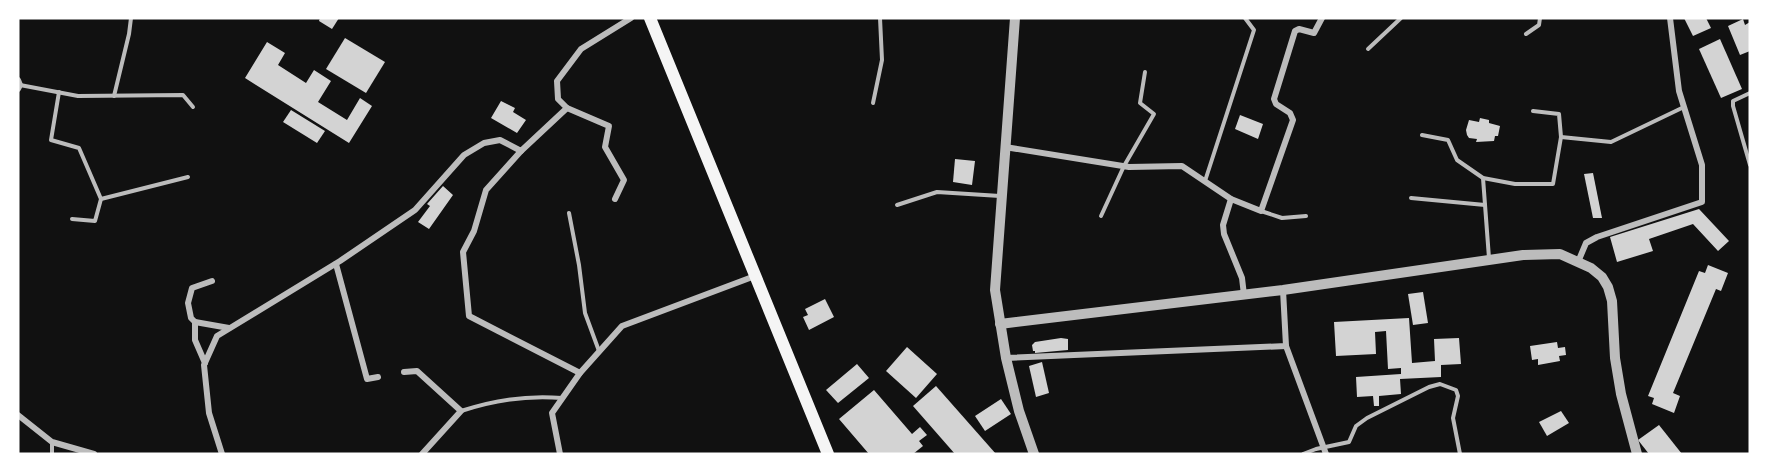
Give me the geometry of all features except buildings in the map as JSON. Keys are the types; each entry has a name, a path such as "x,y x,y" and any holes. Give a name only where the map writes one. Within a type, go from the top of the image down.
{"main road":[{"path":"650,18 828,454"}],"street":[{"path":"615,199 624,180 605,147 609,126 567,108 558,99 557,81 581,49 630,18"},
{"path":"1015,18 996,290 1006,358 1019,411 1034,454"},
{"path":"1005,147 1124,166 1182,166 1232,199 1261,211 1293,120 1290,113 1276,104 1274,99 1295,32 1299,29 1314,33 1322,18"},
{"path":"1578,262 1586,243 1597,237 1702,202 1702,165 1679,91 1670,18"},
{"path":"567,108 521,151 486,190 474,231 463,252 469,316 580,373"},
{"path":"205,363 217,336 336,264 416,210 464,155 484,143 500,140 521,151"},
{"path":"1232,199 1224,216 1224,234 1242,278 1244,295"},
{"path":"1000,324 1283,290 1523,255 1560,254 1591,268 1602,277 1608,287 1612,301 1615,358 1621,394 1637,454"},
{"path":"336,264 367,379 378,377"},
{"path":"560,454 552,413 580,373 622,326 756,276"},
{"path":"212,280 192,288 188,303 191,318 195,322 230,328"},
{"path":"1283,290 1286,346 1325,451"},
{"path":"195,322 195,340 205,363 209,413 222,454"},
{"path":"1006,358 1286,346"},
{"path":"404,372 417,371 461,411 422,454"},
{"path":"18,415 52,442 94,454"}],"lane":[{"path":"114,96 131,18"},
{"path":"873,103 882,60 880,18"},
{"path":"1205,182 1254,30 1245,18"},
{"path":"1368,49 1401,18"},
{"path":"1526,34 1539,25 1540,18"},
{"path":"1101,216 1124,166 1154,114 1140,103 1145,72"},
{"path":"19,85 78,96 183,94 193,107"},
{"path":"59,92 51,140 79,148 101,200 95,221 72,219"},
{"path":"1750,93 1733,102 1732,106 1750,165"},
{"path":"1561,138 1611,142 1684,107"},
{"path":"1422,135 1448,140 1457,160 1483,178 1515,184 1553,184 1561,138 1559,114 1533,111"},
{"path":"101,200 189,177"},
{"path":"1483,178 1489,260"},
{"path":"897,205 937,192 1001,196"},
{"path":"1411,198 1485,205"},
{"path":"1261,211 1282,218 1306,216"},
{"path":"569,213 579,264 585,313 599,352"},
{"path":"1303,454 1325,451 1349,441 1356,426 1367,418 1429,387 1440,384 1456,390 1458,396 1453,418 1460,454"},
{"path":"461,411 486,403 536,396 562,398"},
{"path":"52,442 52,454"}]}
